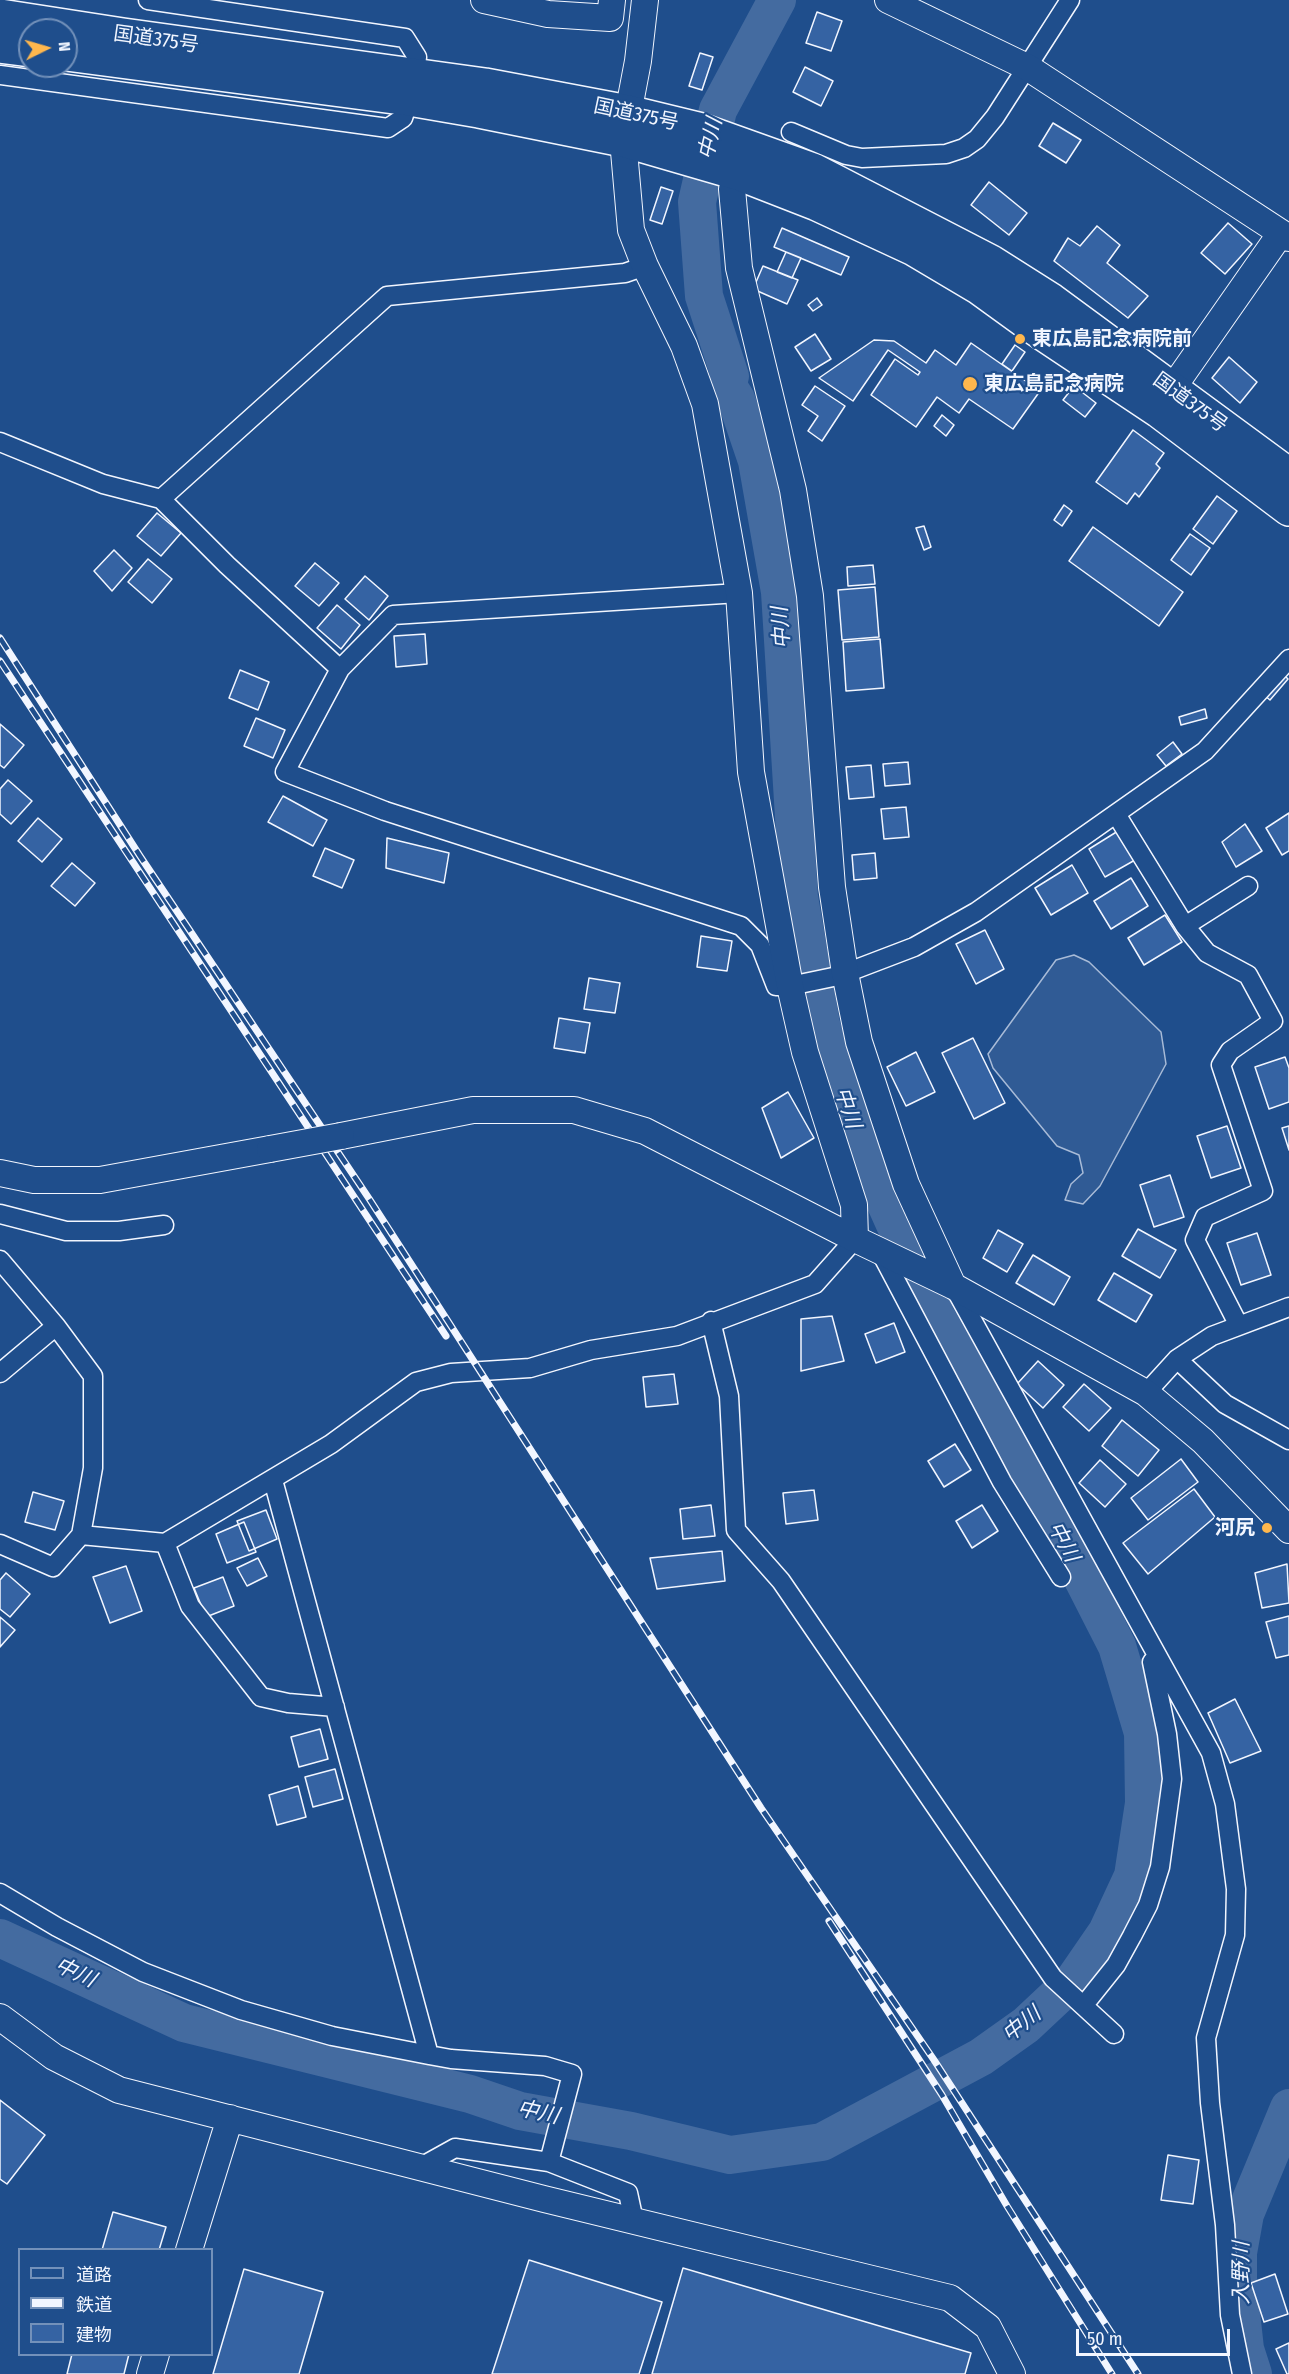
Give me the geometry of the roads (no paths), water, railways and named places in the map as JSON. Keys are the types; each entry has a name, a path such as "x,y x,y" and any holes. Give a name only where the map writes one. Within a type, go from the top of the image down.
{"highway":[{"name":"国道375号","path":"16,36 412,87 625,126 692,143 914,249 978,287 1036,330 1159,411 1289,508"},
{"name":"国道375号","path":"78,55 412,87"},
{"name":"国道375号","path":"739,164 818,157 1051,300 1289,475"}],"street":[{"path":"0,75 388,128 403,118 412,87 417,57 405,38 148,0"},
{"path":"484,0 548,14 610,18 612,0"},
{"path":"81,1535 165,1543 331,1444 416,1382 451,1373 530,1368 591,1350 677,1336 711,1321 815,1284 855,1239 855,1205 806,1052 796,985 751,772 739,593 705,404 684,346 645,266 632,230 625,126 638,61 645,0"},
{"path":"888,0 1027,67 1285,236 1172,389"},
{"path":"791,132 818,157 862,158 946,154 964,148 977,139 995,117 1070,0"},
{"path":"739,164 732,189 739,268 793,490 810,596 832,887 842,974 859,1042 906,1184 953,1286 1211,1753 1225,1804 1232,1845 1235,1935 1206,2038 1210,2103 1225,2225 1230,2315 1242,2374"},
{"path":"161,499 387,296 625,273 645,266"},
{"path":"0,442 104,484 161,499 227,565 340,669"},
{"path":"739,593 393,615 340,669 285,772 396,815 741,926 760,945 776,986 796,985 842,974 914,947 976,912 1205,751 1289,659"},
{"path":"1116,814 1185,926 1207,953 1248,975 1273,1021 1230,1051 1221,1065 1263,1191 1205,1217 1195,1240 1238,1324"},
{"path":"1185,926 1248,886"},
{"path":"0,1173 33,1180 100,1180 473,1110 574,1110 645,1131 855,1239 953,1286 1146,1393 1203,1440 1289,1530"},
{"path":"0,1214 66,1231 119,1231 164,1225"},
{"path":"880,1251 1002,1482 1061,1577"},
{"path":"0,1260 56,1326 93,1376 93,1468 81,1535 53,1567 0,1544"},
{"path":"1146,1393 1177,1359 1212,1336 1238,1324 1289,1307"},
{"path":"711,1321 729,1396 736,1530 781,1581 1058,1983 1114,2034"},
{"path":"0,1373 56,1326"},
{"path":"1177,1359 1225,1404 1289,1440"},
{"path":"273,1480 429,2055"},
{"path":"165,1543 190,1606 261,1697 288,1703 334,1707"},
{"path":"1082,2003 1116,1965 1148,1905 1160,1868 1172,1779 1167,1734 1152,1662 1157,1656"},
{"path":"0,1893 143,1972 241,2010 332,2036 429,2055 451,2059 545,2066 573,2074 551,2157"},
{"path":"0,2017 54,2057 119,2090 419,2168 950,2298 988,2327 1012,2374"},
{"path":"190,2248 230,2118"},
{"path":"419,2168 455,2148 551,2157 628,2193 634,2221"},
{"path":"150,2374 156,2356"}],"waterway":[{"name":"中川","path":"0,1938 184,2023 470,2094 520,2111 631,2131 730,2155 822,2142 981,2057 1026,2025 1074,1980 1107,1932 1133,1876 1144,1803 1143,1733 1117,1646 1065,1544 936,1316 856,1137 821,1024 799,897 780,592 757,461 736,399 727,385 730,376 704,296 697,202 718,110 777,0"},
{"name":"入野川","path":"1253,2374 1245,2349 1238,2285 1238,2253 1245,2214 1289,2108"}],"railway":[{"path":"0,638 140,856 370,1200 761,1808 934,2060 1138,2374"},
{"path":"0,661 446,1336"},
{"path":"829,1921 942,2095 1007,2206 1112,2374"}],"place":[{"name":"東広島記念病院前","path":"1020,339"},
{"name":"東広島記念病院","path":"970,384"},
{"name":"河尻","path":"1267,1528"}]}
